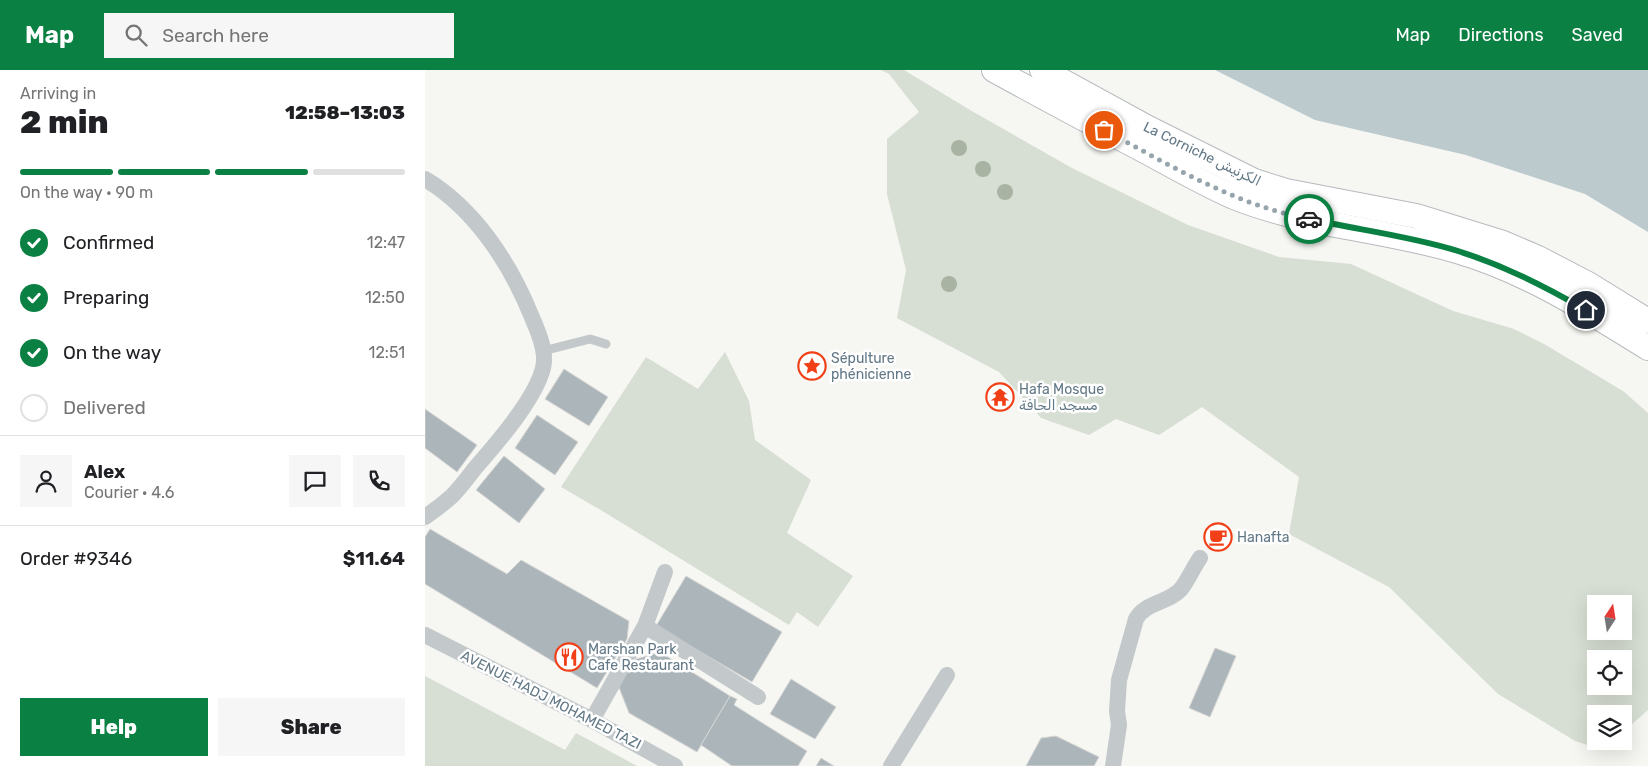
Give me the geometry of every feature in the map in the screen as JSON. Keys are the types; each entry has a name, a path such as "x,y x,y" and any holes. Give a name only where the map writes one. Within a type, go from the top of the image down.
{"main road":[{"name":"La Corniche الكرنيش","path":"994,70 1154,156 1234,196 1294,216 1411,238 1484,260 1531,279 1599,317 1648,348"},
{"name":"La Corniche الكرنيش","path":"1042,70 1148,128 1254,181 1286,191 1416,216 1503,243 1538,258 1588,284 1648,321"}],"street":[{"path":"425,179 458,204 499,253 523,294 535,323 544,362 538,382 505,434 453,495 425,518"},
{"path":"1113,766 1119,725 1117,711 1119,680 1136,619 1142,611 1182,588 1200,558"},
{"path":"592,720 645,626 665,572"},
{"path":"645,626 758,697"},
{"name":"AVENUE HADJ MOHAMED TAZI","path":"425,635 592,720 675,766"},
{"path":"891,766 947,675"}],"lane":[{"path":"543,352 590,339 606,344"}],"shaded area":[{"path":"881,70 904,70 1072,168 1188,225 1279,257 1351,264 1453,311 1514,329 1544,344 1623,391 1648,413 1648,710 1632,724 1632,705 1587,705 1587,745 1575,741 1498,694 1389,587 1289,534 1299,477 1202,407 1159,435 1116,419 1089,435 1041,418 999,372 897,318 906,270 887,194 887,139 919,112 889,74"},
{"path":"1215,70 1648,70 1648,232 1585,194 1466,155 1315,120"},
{"path":"725,352 749,401 755,440 811,480 787,533 853,576 818,627 797,612 789,625 561,487 646,357 698,389"},
{"path":"425,676 565,750 576,733 637,766 425,766"}],"building":[{"path":"564,369 608,397 589,426 545,399"},
{"path":"425,409 477,445 457,472 425,448"},
{"path":"537,415 578,442 555,475 515,448"},
{"path":"504,456 545,489 519,523 476,490"},
{"path":"430,529 507,574 521,560 629,621 627,639 597,688 425,584 425,537"},
{"path":"686,576 782,632 752,682 656,626"},
{"path":"1215,648 1236,656 1210,717 1189,708"},
{"path":"660,652 730,696 697,752 629,713 618,685 633,660"},
{"path":"791,679 836,707 815,739 770,714"},
{"path":"730,696 737,699 734,705 807,751 798,766 732,766 701,745"},
{"path":"1056,736 1099,757 1094,766 1026,766 1041,738"},
{"path":"821,758 834,766 816,766"}],"way so far":[{"path":"1104,130 1234,196 1294,216 1309,219"}],"place":[{"name":"Sépulture phénicienne","path":"812,366"},
{"name":"Hafa Mosque مسجد الحافة","path":"1000,397"},
{"name":"Hanafta","path":"1218,537"},
{"name":"Marshan Park Cafe Restaurant","path":"569,657"}],"route":[{"path":"1309,219 1411,238 1458,251 1531,279 1586,310"}]}
